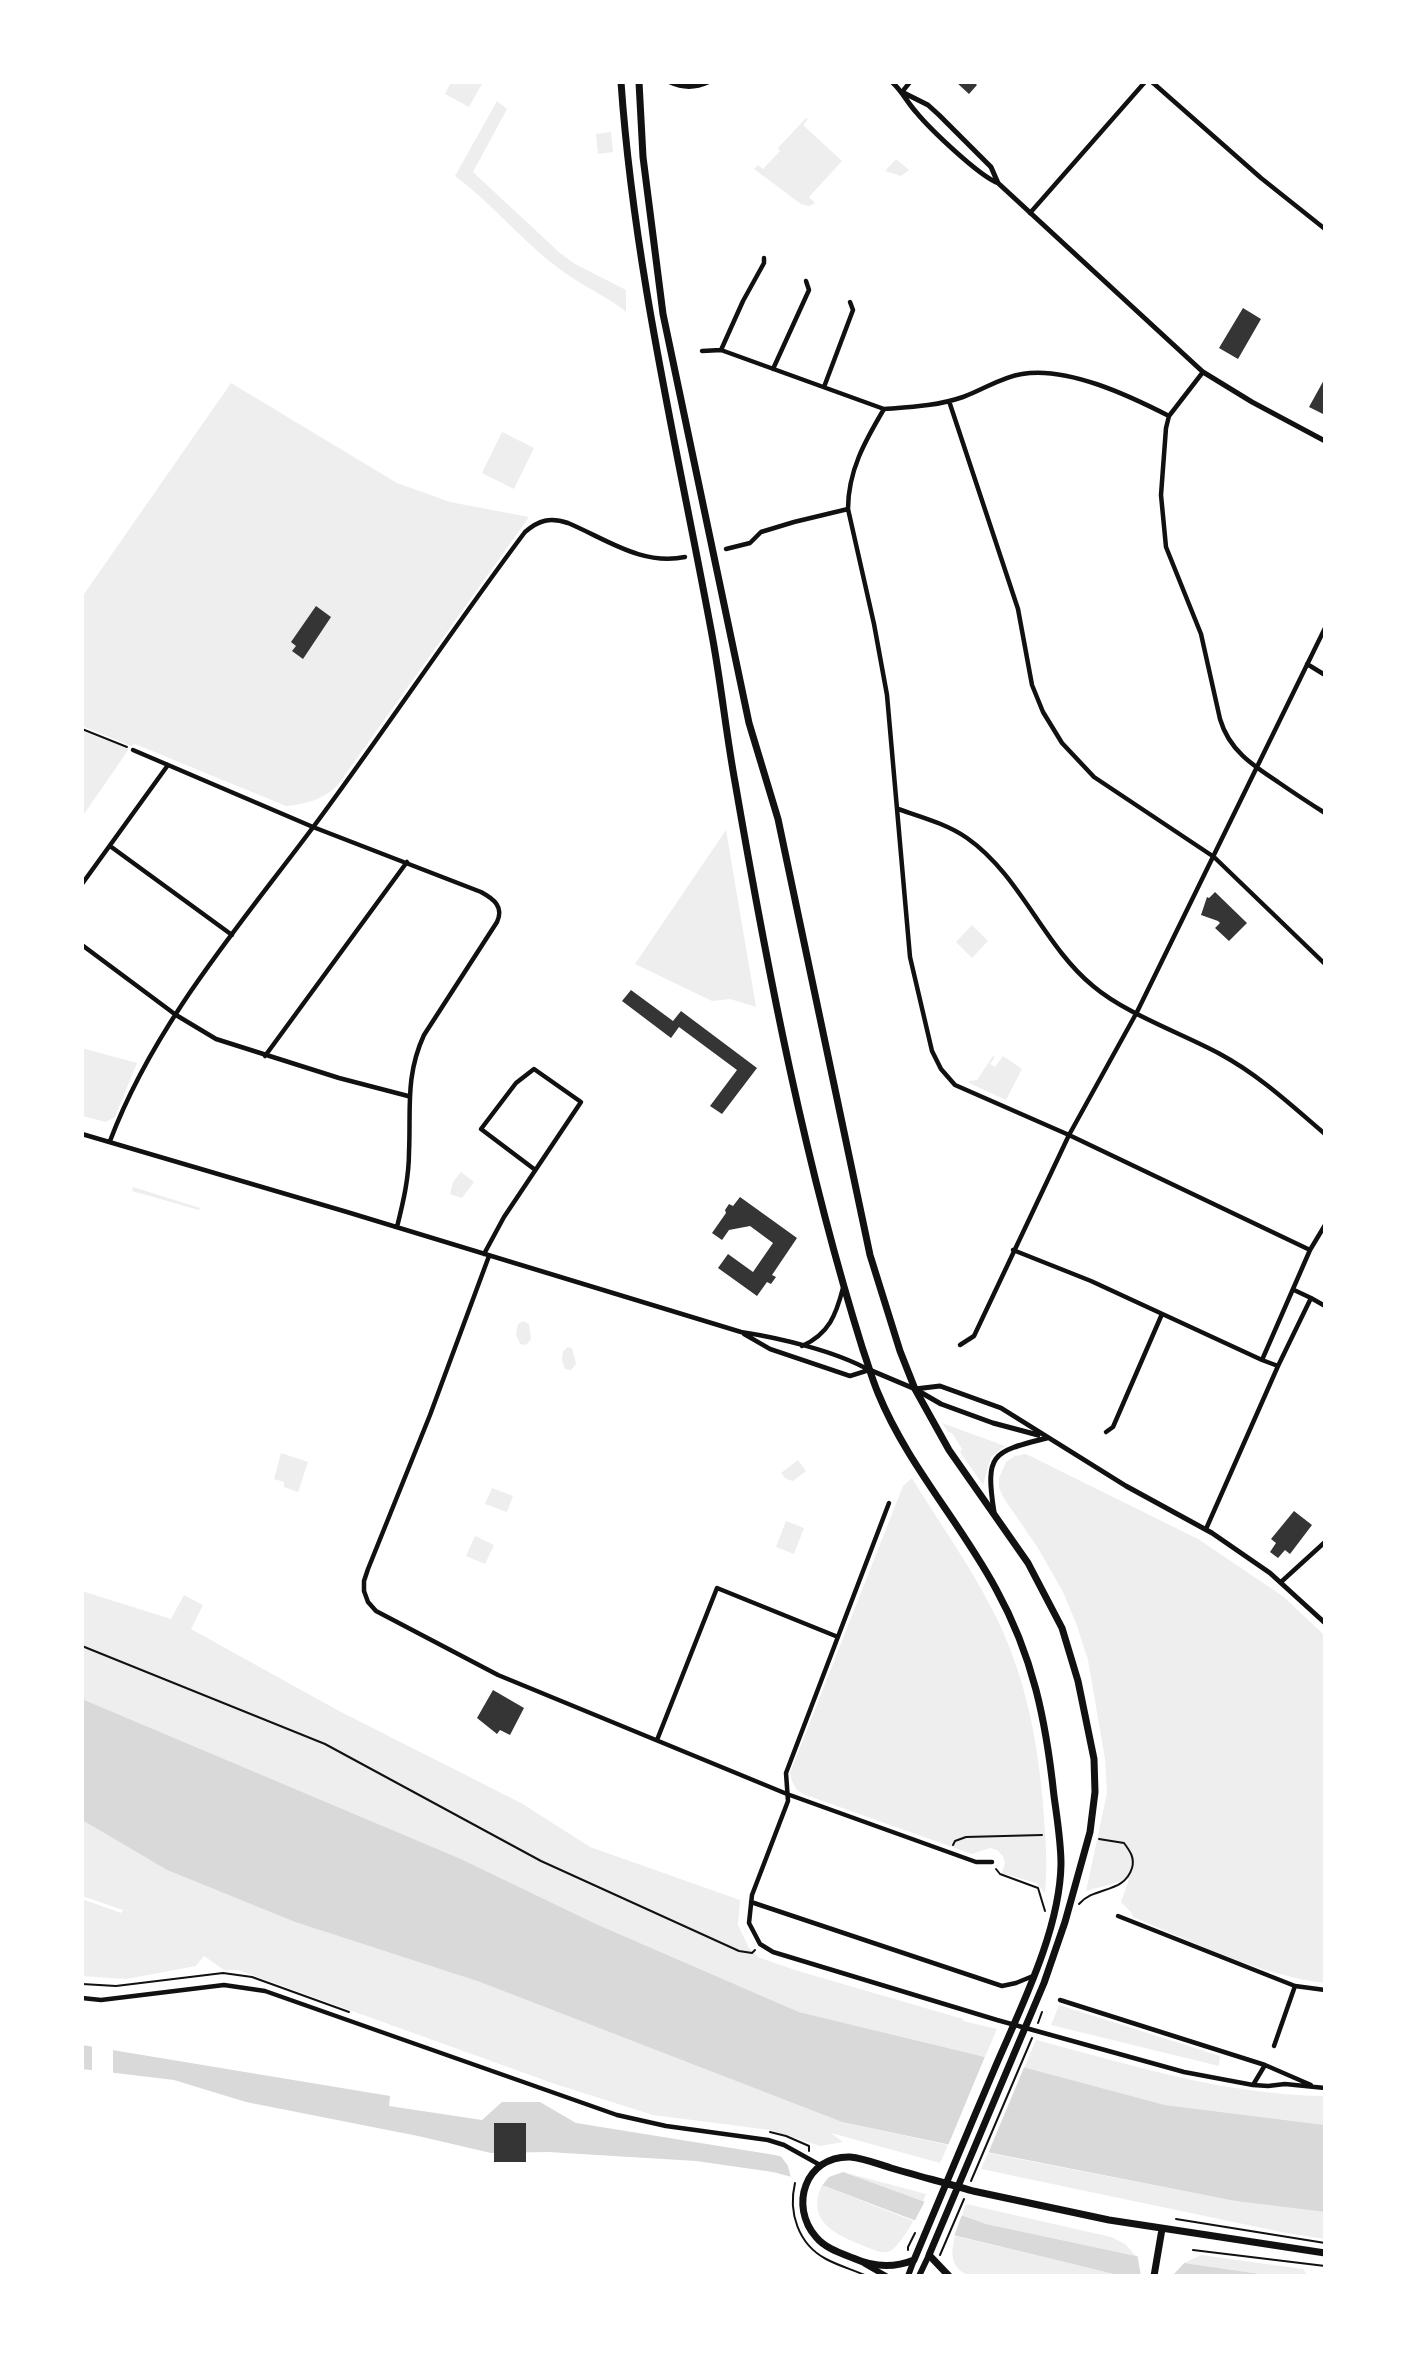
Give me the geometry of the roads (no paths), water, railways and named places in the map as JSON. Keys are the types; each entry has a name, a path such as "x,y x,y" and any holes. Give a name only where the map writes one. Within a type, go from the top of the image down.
{"main road":[{"path":"621,82 626,152 650,313 713,639 734,778 779,1022 844,1284 882,1402 918,1466 994,1584 1025,1650 1047,1734 1061,1864 1054,1914 1019,2011 908,2276"},
{"path":"639,82 643,157 663,314 749,723 778,819 870,1255 900,1351 915,1389 949,1450 1028,1563 1062,1628 1078,1681 1094,1759 1095,1792 1090,1832 1065,1922 1044,1983 943,2235 919,2276"},
{"path":"886,2276 825,2245 811,2230 803,2210 805,2183 820,2165 852,2157 973,2191 1109,2220 1325,2253"},
{"path":"1154,2276 1162,2229"},
{"path":"929,2255 949,2276"},
{"path":"863,2263 895,2266 914,2260"}],"street":[{"path":"670,82 681,87 691,87 708,82"},
{"path":"892,82 918,115 983,175 998,183 1203,372 1325,441"},
{"path":"902,92 910,82"},
{"path":"1030,212 1145,82"},
{"path":"1152,82 1261,178 1325,229"},
{"path":"902,92 928,105 991,167 998,183"},
{"path":"721,350 764,263 764,258"},
{"path":"773,369 808,290 806,281"},
{"path":"824,387 853,310 850,302"},
{"path":"702,351 721,350 884,409 904,409 949,401 1001,380 1036,372 1091,382 1169,416"},
{"path":"1203,372 1169,416 1166,428 1161,495 1166,547 1201,634 1223,732 1243,759 1325,813"},
{"path":"949,401 1018,608 1032,685 1043,712 1062,743 1094,776 1214,857 1325,964"},
{"path":"884,409 853,469 848,509 883,668 910,957 932,1051 941,1069 955,1085 1069,1135 1310,1250"},
{"path":"726,549 750,543 761,532 848,509"},
{"path":"110,1141 144,1066 176,1015 232,934 313,827 510,553 534,524 556,519 647,558 665,560 685,557"},
{"path":"960,1345 974,1336 1069,1135 1137,1012 1325,628"},
{"path":"1307,664 1325,675"},
{"path":"133,750 313,827 481,891 496,902 500,912 497,922 424,1035 413,1066 408,1096 410,1153 407,1184 397,1227"},
{"path":"82,884 168,765"},
{"path":"898,809 952,829 977,845 1005,873 1080,975 1107,997 1245,1068 1325,1134"},
{"path":"110,846 232,934"},
{"path":"265,1056 407,862"},
{"path":"82,945 176,1015 216,1039 265,1056 408,1096"},
{"path":"534,1169 481,1129 516,1083 534,1069 582,1102 534,1169 495,1231 430,1415 368,1569 364,1581 368,1602 376,1611 515,1682 787,1794 976,1862 992,1862"},
{"path":"82,1134 741,1332 773,1337 850,1359 941,1404 993,1423 1047,1438"},
{"path":"1262,1360 1310,1250 1325,1225"},
{"path":"1013,1250 1084,1278 1278,1366"},
{"path":"801,1346 827,1329 837,1314 844,1284"},
{"path":"1294,1290 1325,1306"},
{"path":"1206,1529 1311,1298"},
{"path":"1106,1432 1113,1427 1162,1314"},
{"path":"741,1332 770,1349 850,1376 870,1370"},
{"path":"915,1389 940,1386 1001,1408 1126,1486 1206,1529 1281,1582 1325,1623"},
{"path":"994,1515 989,1476 994,1461 1006,1450 1047,1438"},
{"path":"889,1503 786,1773 788,1801 751,1902 749,1923 760,1944 773,1952 1184,2072 1253,2085 1285,2084 1325,2088"},
{"path":"1281,1582 1325,1542"},
{"path":"657,1740 717,1588 838,1637"},
{"path":"751,1902 1002,1986 1033,1976"},
{"path":"1118,1916 1294,1986 1325,1990"},
{"path":"82,1998 102,2000 224,1986 265,1991 617,2115 666,2126 768,2140 784,2145 820,2165"},
{"path":"1274,2046 1294,1986"},
{"path":"1060,2000 1265,2065 1318,2088"},
{"path":"1253,2085 1265,2065"}]}
